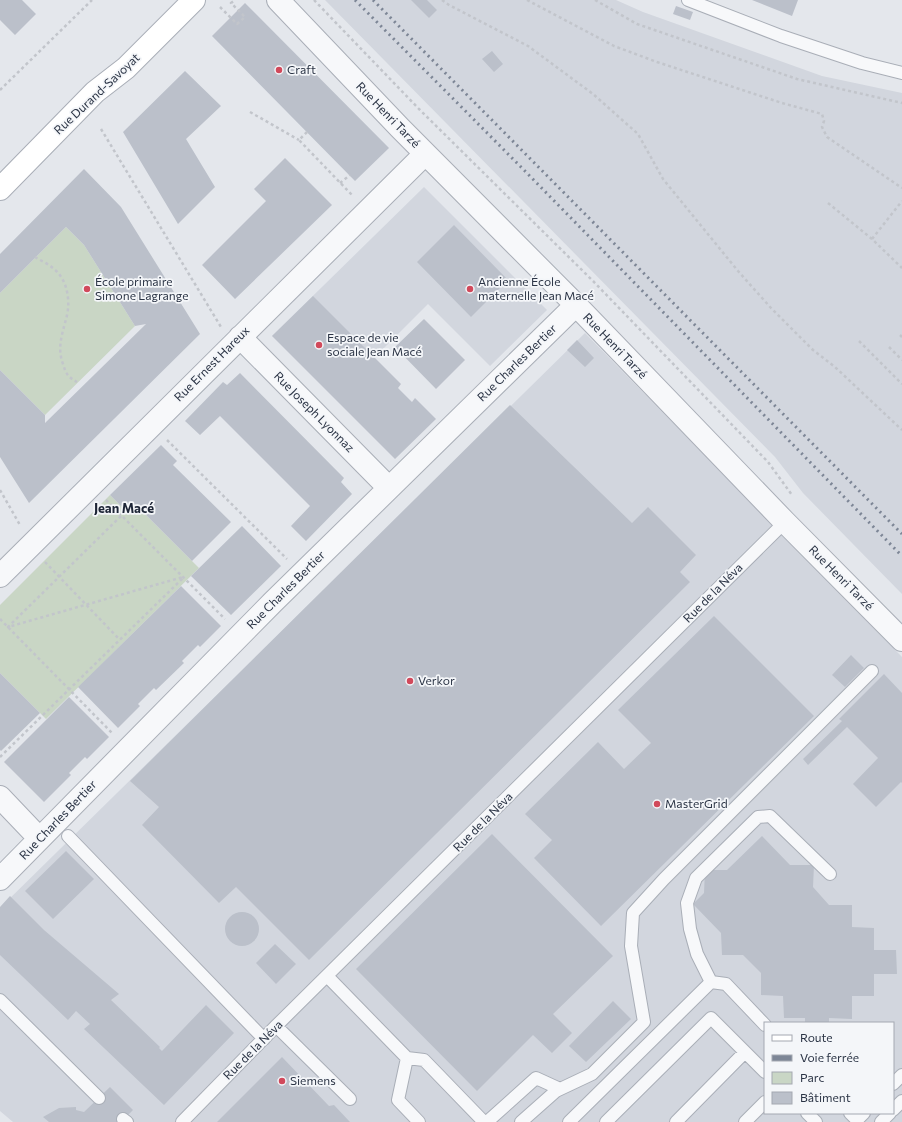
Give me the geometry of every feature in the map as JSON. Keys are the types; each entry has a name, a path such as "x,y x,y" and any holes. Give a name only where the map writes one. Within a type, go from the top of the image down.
{"main road":[{"name":"Rue Durand-Savoyat","path":"0,189 95,92 126,68 194,0"}],"street":[{"name":"Rue Henri Tarzé","path":"278,0 425,154 576,305 785,522 902,640"},
{"name":"Rue Ernest Hareux","path":"0,576 232,334 425,154"},
{"name":"Rue Charles Bertier","path":"0,879 268,607 576,305"},
{"name":"Rue Joseph Lyonnaz","path":"232,334 389,488"},
{"path":"0,797 40,838"}],"lane":[{"path":"688,0 781,36 862,63 902,73"},
{"name":"Rue de la Néva","path":"182,1122 276,1026 785,522"},
{"path":"521,1122 556,1091 592,1074 644,1022 631,946 633,912 664,879 872,671"},
{"path":"711,982 697,954 690,929 687,903 696,878 758,817 770,816 830,874"},
{"path":"68,836 264,1039"},
{"path":"327,976 407,1058 424,1060 484,1122"},
{"path":"711,982 726,984 764,1024"},
{"path":"569,1122 711,982"},
{"path":"0,1000 99,1098"},
{"path":"606,1122 711,1018 764,1071"},
{"path":"276,1026 350,1099"},
{"path":"676,1122 745,1052"},
{"path":"407,1058 398,1100 418,1122"},
{"path":"894,1083 902,1076"},
{"path":"488,1122 536,1078 560,1089"},
{"path":"894,1109 902,1101"},
{"path":"744,1122 764,1103"},
{"path":"808,1114 816,1122"},
{"path":"851,1114 857,1120 863,1114"},
{"path":"880,1122 889,1114"}],"path":[{"path":"0,90 92,0"},
{"path":"220,7 237,24 245,17 231,3 235,0"},
{"path":"314,0 419,109 593,281 768,462 793,496"},
{"path":"442,0 448,5 528,46 593,94 638,134 663,179 738,271 771,308 813,350 834,367 902,430"},
{"path":"527,0 614,46 657,62 767,98 822,114 824,121 822,127 827,137 902,188"},
{"path":"595,0 637,24 797,79 902,103"},
{"path":"250,112 299,140 346,190"},
{"path":"101,129 232,334"},
{"path":"299,140 307,132"},
{"path":"340,183 350,175"},
{"path":"872,239 902,201"},
{"path":"828,203 872,239 902,268"},
{"path":"36,257 54,269 64,282 68,300 66,318 60,339 60,356 69,378 77,382"},
{"path":"859,341 902,384"},
{"path":"889,347 902,360"},
{"path":"163,436 290,562"},
{"path":"0,490 23,529"},
{"path":"102,496 226,620"},
{"path":"8,627 121,516"},
{"path":"41,557 120,640"},
{"path":"8,627 183,577"},
{"path":"0,757 183,577"},
{"path":"0,619 117,738"}],"shaded area":[{"path":"325,0 616,0 643,12 822,76 902,93 902,594 803,493 775,457"},
{"path":"424,187 547,310 490,366 428,304 371,361 272,336"},
{"path":"585,333 902,657 902,1122 13,1122 0,1111 0,908"}],"green space":[{"path":"66,227 84,245 135,326 45,415 0,370 0,293"},
{"path":"110,495 127,512 135,504 199,568 46,719 0,673 0,605"}],"building":[{"path":"0,0 22,0 36,14 15,35 0,20"},
{"path":"411,0 427,0 437,10 429,18"},
{"path":"752,0 798,0 792,16"},
{"name":"Craft","path":"245,3 389,148 355,181 212,36"},
{"path":"676,6 693,12 690,20 673,14"},
{"path":"492,51 503,64 494,72 482,59"},
{"path":"185,71 221,106 186,139 215,187 178,224 123,132"},
{"path":"285,158 332,205 235,299 202,265 266,201 254,189"},
{"path":"84,169 121,207 200,334 29,503 0,457 0,370 45,415 45,423 146,324 135,326 84,245 66,227 0,293 0,254"},
{"path":"454,225 508,280 471,317 417,262"},
{"path":"313,296 401,384 398,388 412,402 415,398 436,419 395,459 272,336"},
{"path":"424,319 465,360 436,389 395,347"},
{"path":"577,340 594,358 585,367 567,350"},
{"path":"240,373 344,478 341,482 352,494 306,541 291,526 310,506 220,416 200,435 185,421 223,382 227,385"},
{"name":"Verkor","path":"510,405 632,523 648,507 696,555 680,572 690,582 309,960 236,887 219,903 142,825 159,807 130,781"},
{"path":"161,445 177,461 173,465 231,522 192,561 135,504 127,512 110,495"},
{"path":"242,526 281,566 231,615 191,576"},
{"path":"181,586 221,626 200,647 198,645 182,661 184,663 156,690 154,688 138,704 140,706 118,728 78,687"},
{"name":"MasterGrid","path":"714,616 814,716 601,926 534,858 552,840 525,814 598,742 624,769 651,743 618,710"},
{"path":"851,655 864,668 845,687 832,675"},
{"path":"0,673 40,713 1,751 0,750"},
{"path":"884,674 902,693 902,783 901,782 876,807 853,784 878,758 847,727 808,765 803,759 842,721 839,719"},
{"path":"69,697 109,737 87,759 85,757 69,773 71,775 44,802 4,762"},
{"path":"492,834 613,956 553,1014 572,1033 552,1053 533,1035 477,1091 356,969"},
{"path":"762,836 790,865 814,865 813,887 829,905 852,905 852,927 874,928 874,950 896,950 897,974 874,974 874,996 852,996 852,1019 829,1018 829,1022 805,1022 805,1018 784,1018 783,996 761,995 761,973 743,955 722,955 721,933 693,904 704,893 705,870 727,870"},
{"path":"66,851 94,879 53,919 25,891"},
{"path":"10,896 44,930 119,994 111,1000 160,1047 159,1048 162,1051 206,1005 234,1033 164,1105 84,1029 90,1024 76,1011 68,1020 0,955 0,907"},
{"path":"245,912 254,917 258,922 258,936 254,941 249,945 239,946 235,945 226,936 225,926 226,922 235,913"},
{"path":"275,944 296,964 276,984 256,963"},
{"path":"613,1001 631,1019 586,1062 569,1046"},
{"name":"Siemens","path":"282,1057 329,1106 334,1105 350,1122 217,1122"},
{"path":"110,1087 133,1110 121,1122 49,1122 43,1117 59,1108 76,1107 76,1110 84,1112"}],"railway":[{"path":"355,0 522,168 902,556"},
{"path":"373,0 902,534"}],"place":[{"name":"Craft","path":"279,70"},
{"name":"École primaire Simone Lagrange","path":"87,289"},
{"name":"Ancienne École maternelle Jean Macé","path":"470,289"},
{"name":"Espace de vie sociale Jean Macé","path":"319,345"},
{"name":"Verkor","path":"410,681"},
{"name":"MasterGrid","path":"657,804"},
{"name":"Siemens","path":"282,1081"}],"district":[{"name":"Jean Macé","path":"124,508"}]}
